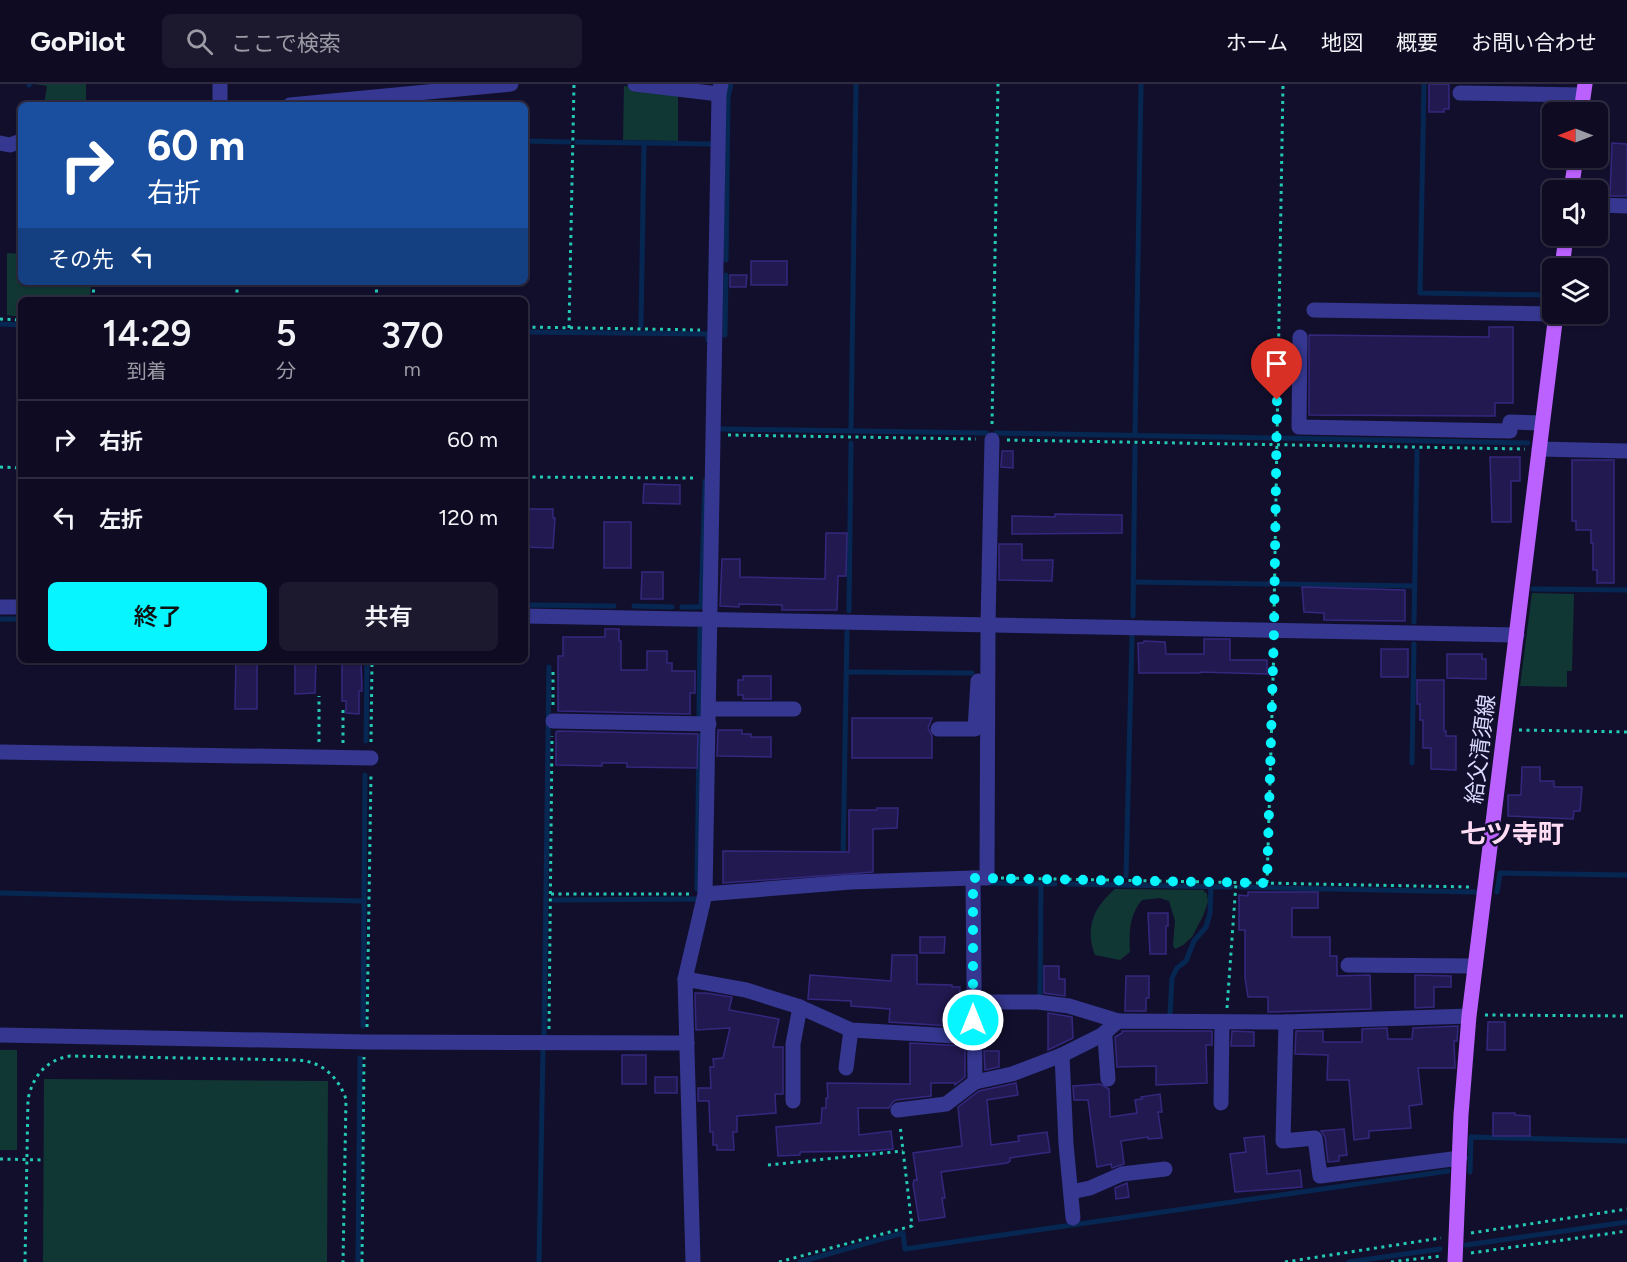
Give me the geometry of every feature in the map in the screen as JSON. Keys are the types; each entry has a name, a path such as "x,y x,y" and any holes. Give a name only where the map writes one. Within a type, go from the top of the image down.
{"main road":[{"name":"給父清須線","path":"1456,1258 1469,1016 1555,324"}],"street":[{"path":"220,84 220,102"},
{"path":"322,102 511,84"},
{"path":"634,84 720,89 705,894 686,979 693,1262"},
{"path":"1460,93 1584,90"},
{"path":"0,143 10,145 18,142"},
{"path":"1608,206 1627,206"},
{"path":"1314,310 1542,314"},
{"path":"1300,337 1299,427 1510,431 1510,422 1542,423"},
{"path":"975,1082 973,1002 980,878 985,624 992,440"},
{"path":"1539,449 1627,451"},
{"path":"0,607 18,608"},
{"path":"528,616 1517,635"},
{"path":"938,729 975,729 985,624"},
{"path":"553,721 709,716 794,709"},
{"path":"0,752 371,758"},
{"path":"705,894 851,882 980,878"},
{"path":"1348,965 1475,966"},
{"path":"686,979 746,990 800,1007 851,1029 973,1036"},
{"path":"973,1002 1038,1002 1069,1006 1118,1021 1286,1022 1469,1016"},
{"path":"793,1101 794,1044 800,1007"},
{"path":"898,1110 946,1104 975,1082 1012,1074 1062,1055 1102,1035 1118,1021"},
{"path":"1221,1103 1224,1022"},
{"path":"1286,1022 1283,1140 1315,1138 1320,1176 1460,1158"},
{"path":"846,1068 851,1029"},
{"path":"0,1035 687,1043"},
{"path":"1102,1035 1105,1038 1108,1079"},
{"path":"1062,1055 1066,1144 1074,1218"},
{"path":"1071,1192 1090,1188 1122,1174 1165,1168"}],"path":[{"path":"569,328 574,84"},
{"path":"992,440 998,84"},
{"path":"1267,883 1274,630 1283,84"},
{"path":"0,319 18,320"},
{"path":"528,327 716,330"},
{"path":"714,435 1539,449"},
{"path":"0,467 18,468"},
{"path":"528,477 713,478"},
{"path":"362,1262 372,663"},
{"path":"549,1042 554,668"},
{"path":"318,757 319,696"},
{"path":"342,757 343,706"},
{"path":"1505,730 1627,732"},
{"path":"980,878 1485,887"},
{"path":"1224,1022 1236,882"},
{"path":"551,894 705,894"},
{"path":"1469,1016 1627,1016"},
{"path":"25,1262 28,1099 30,1088 39,1072 46,1065 62,1057 307,1060 327,1070 336,1077 346,1100 343,1262"},
{"path":"779,1262 912,1226 898,1110"},
{"path":"768,1165 903,1151"},
{"path":"0,1159 43,1160"},
{"path":"1391,1262 1456,1258 1627,1231"}],"green space":[{"path":"34,84 86,84 86,102 44,102 47,86"},
{"path":"624,86 678,93 678,141 623,140"},
{"path":"7,253 18,254 18,285 91,285 90,297 18,297 18,317 7,315"},
{"path":"1532,593 1574,594 1572,671 1567,671 1567,687 1520,686"},
{"path":"1115,889 1203,890 1207,894 1208,902 1192,937 1175,949 1173,945 1175,921 1169,901 1160,898 1142,900 1134,912 1131,924 1130,952 1120,960 1095,955 1091,936 1096,911"},
{"path":"0,1050 17,1050 17,1150 0,1150"},
{"path":"44,1079 328,1081 327,1262 43,1262"}],"building":[{"path":"1429,84 1449,84 1449,109 1444,109 1444,112 1429,112"},
{"path":"1612,143 1627,144 1627,196 1610,196"},
{"path":"751,261 787,261 787,285 751,285"},
{"path":"730,275 747,275 746,287 730,287"},
{"path":"1489,327 1513,327 1513,403 1495,403 1495,416 1309,415 1309,335 1489,337"},
{"path":"1002,451 1013,451 1013,468 1001,467"},
{"path":"1490,457 1520,457 1520,481 1511,481 1511,522 1492,522"},
{"path":"1572,460 1614,460 1614,583 1597,583 1597,570 1593,570 1591,530 1576,530 1576,521 1572,521"},
{"path":"644,484 680,485 680,504 643,503"},
{"path":"528,509 553,509 553,518 555,518 553,548 528,547"},
{"path":"1055,514 1122,515 1122,533 1012,534 1012,516 1055,517"},
{"path":"604,522 631,522 631,568 604,568"},
{"path":"826,533 847,533 846,576 838,576 837,610 782,610 782,605 720,606 722,559 740,559 740,577 825,579"},
{"path":"999,544 1022,544 1022,560 1053,560 1052,581 999,580"},
{"path":"642,572 663,572 663,599 641,599"},
{"path":"1302,587 1405,590 1405,621 1324,620 1324,613 1304,612"},
{"path":"605,629 619,629 621,670 647,670 647,651 667,651 667,663 672,663 672,671 695,671 695,693 690,693 690,714 558,711 558,656 563,656 563,637 605,637"},
{"path":"1204,639 1230,639 1230,660 1267,660 1267,674 1139,673 1138,643 1165,642 1166,654 1204,654"},
{"path":"1381,649 1408,649 1408,677 1381,677"},
{"path":"1447,654 1482,654 1482,659 1486,659 1486,679 1447,678"},
{"path":"236,663 257,663 257,709 235,709"},
{"path":"295,663 316,663 315,693 295,694"},
{"path":"342,663 361,663 362,691 359,691 359,714 346,713 346,701 342,701"},
{"path":"743,676 771,676 771,699 743,699 743,695 738,695 738,680 743,680"},
{"path":"1417,680 1444,680 1444,731 1446,731 1446,736 1456,736 1456,770 1431,769 1431,748 1423,748 1423,720 1420,720 1420,704 1417,704"},
{"path":"852,718 932,718 928,728 932,736 932,758 852,758"},
{"path":"718,730 742,730 742,734 751,734 751,737 771,737 771,757 717,756"},
{"path":"556,732 698,734 697,768 627,767 627,763 602,763 602,766 556,765"},
{"path":"1522,767 1540,767 1540,781 1554,781 1554,787 1582,787 1580,811 1574,811 1573,819 1508,816 1508,795 1521,795"},
{"path":"877,808 898,808 897,828 873,829 873,872 723,883 723,851 849,852 849,810 877,810"},
{"path":"1248,892 1318,892 1318,908 1292,908 1292,937 1330,937 1330,956 1337,956 1337,976 1370,975 1371,1009 1268,1012 1268,997 1248,997 1245,978 1245,930 1239,930 1239,895 1248,896"},
{"path":"1148,913 1168,913 1166,954 1150,954"},
{"path":"920,937 945,937 944,953 920,953"},
{"path":"892,955 917,955 917,984 960,987 959,1003 963,1003 965,1007 965,1027 889,1022 890,1009 851,1006 851,1001 808,999 810,975 891,981"},
{"path":"1044,966 1059,966 1059,979 1065,979 1065,996 1044,993"},
{"path":"1415,975 1451,976 1451,987 1434,987 1434,1007 1415,1008"},
{"path":"1126,976 1149,976 1149,998 1146,998 1146,1011 1125,1011"},
{"path":"695,993 732,997 729,1010 779,1019 773,1047 783,1047 783,1094 775,1094 776,1113 737,1116 737,1132 733,1132 734,1150 717,1150 717,1145 713,1145 713,1132 710,1132 709,1101 698,1101 698,1088 711,1088 710,1067 714,1067 713,1059 723,1058 730,1028 696,1030"},
{"path":"1048,1013 1072,1017 1073,1038 1048,1050"},
{"path":"1488,1022 1505,1022 1505,1050 1487,1050"},
{"path":"1458,1026 1457,1041 1454,1041 1455,1068 1418,1068 1422,1104 1409,1106 1411,1128 1369,1131 1369,1138 1354,1140 1349,1080 1327,1080 1328,1055 1295,1054 1296,1031 1323,1031 1323,1042 1362,1042 1362,1029 1387,1028 1388,1039 1412,1039 1413,1028"},
{"path":"1122,1031 1212,1031 1212,1045 1206,1045 1207,1083 1156,1085 1156,1066 1117,1067 1115,1037"},
{"path":"1232,1031 1254,1032 1254,1046 1231,1046"},
{"path":"910,1043 965,1046 965,1077 955,1085 955,1083 931,1083 931,1096 896,1100 889,1108 858,1108 859,1135 891,1131 893,1149 800,1152 800,1155 778,1156 776,1127 821,1123 822,1108 826,1108 826,1098 828,1098 827,1083 910,1084"},
{"path":"984,1051 999,1051 999,1067 985,1070"},
{"path":"622,1055 646,1055 646,1084 622,1084"},
{"path":"655,1077 677,1077 677,1093 655,1093"},
{"path":"1016,1083 1018,1095 987,1100 991,1145 1019,1141 1018,1136 1047,1132 1050,1152 1010,1158 1007,1163 941,1172 945,1217 919,1221 913,1184 914,1180 917,1180 913,1153 962,1146 958,1107 979,1091"},
{"path":"1100,1084 1109,1089 1110,1117 1137,1113 1135,1100 1160,1094 1162,1112 1158,1112 1162,1138 1148,1139 1148,1137 1121,1141 1124,1164 1112,1168 1111,1164 1097,1167 1088,1100 1074,1100 1073,1086"},
{"path":"1493,1113 1530,1116 1530,1136 1493,1136"},
{"path":"1344,1129 1347,1155 1339,1156 1339,1161 1328,1162 1325,1137 1321,1131"},
{"path":"1264,1136 1267,1174 1300,1170 1302,1187 1235,1192 1230,1154 1246,1152 1244,1138"},
{"path":"1127,1183 1129,1197 1116,1199 1115,1188"}],"waterway":[{"path":"726,260 728,97 731,84"},
{"path":"851,431 856,84"},
{"path":"1135,435 1141,84"},
{"path":"1424,84 1420,293 1542,295"},
{"path":"528,141 569,142"},
{"path":"577,142 712,144"},
{"path":"641,326 644,143"},
{"path":"725,335 726,275"},
{"path":"0,324 18,325"},
{"path":"528,332 708,334 708,340"},
{"path":"721,429 987,433"},
{"path":"996,433 1273,438"},
{"path":"1281,438 1528,443"},
{"path":"849,611 851,443"},
{"path":"1133,616 1135,446"},
{"path":"1414,622 1417,451"},
{"path":"682,607 701,607 705,481"},
{"path":"1133,582 1269,584"},
{"path":"1279,584 1415,586"},
{"path":"1533,589 1627,590"},
{"path":"528,605 614,606"},
{"path":"634,606 672,607"},
{"path":"0,619 18,619"},
{"path":"699,717 700,629"},
{"path":"843,858 847,632"},
{"path":"1126,876 1132,636"},
{"path":"1412,763 1414,644"},
{"path":"366,741 367,663"},
{"path":"544,1036 549,667"},
{"path":"847,672 972,673"},
{"path":"697,889 699,736"},
{"path":"363,1026 365,775"},
{"path":"1497,892 1500,873 1627,875"},
{"path":"990,883 1055,884"},
{"path":"1040,998 1041,884"},
{"path":"1068,884 1231,887"},
{"path":"1170,1014 1172,978 1177,968 1186,961 1194,941 1206,927 1210,913 1211,887"},
{"path":"1240,887 1476,892"},
{"path":"0,893 364,901"},
{"path":"554,900 696,899"},
{"path":"539,1262 543,1050"},
{"path":"358,1262 360,1058"},
{"path":"1470,1172 1471,1137 1627,1141"},
{"path":"800,1262 903,1233 905,1249 1448,1171"},
{"path":"1466,1245 1627,1222"},
{"path":"1349,1262 1440,1249"}],"district":[{"name":"七ツ寺町","path":"1512,834"}],"route":[{"path":"973,1020 973,878 1267,883 1277,400"}]}
